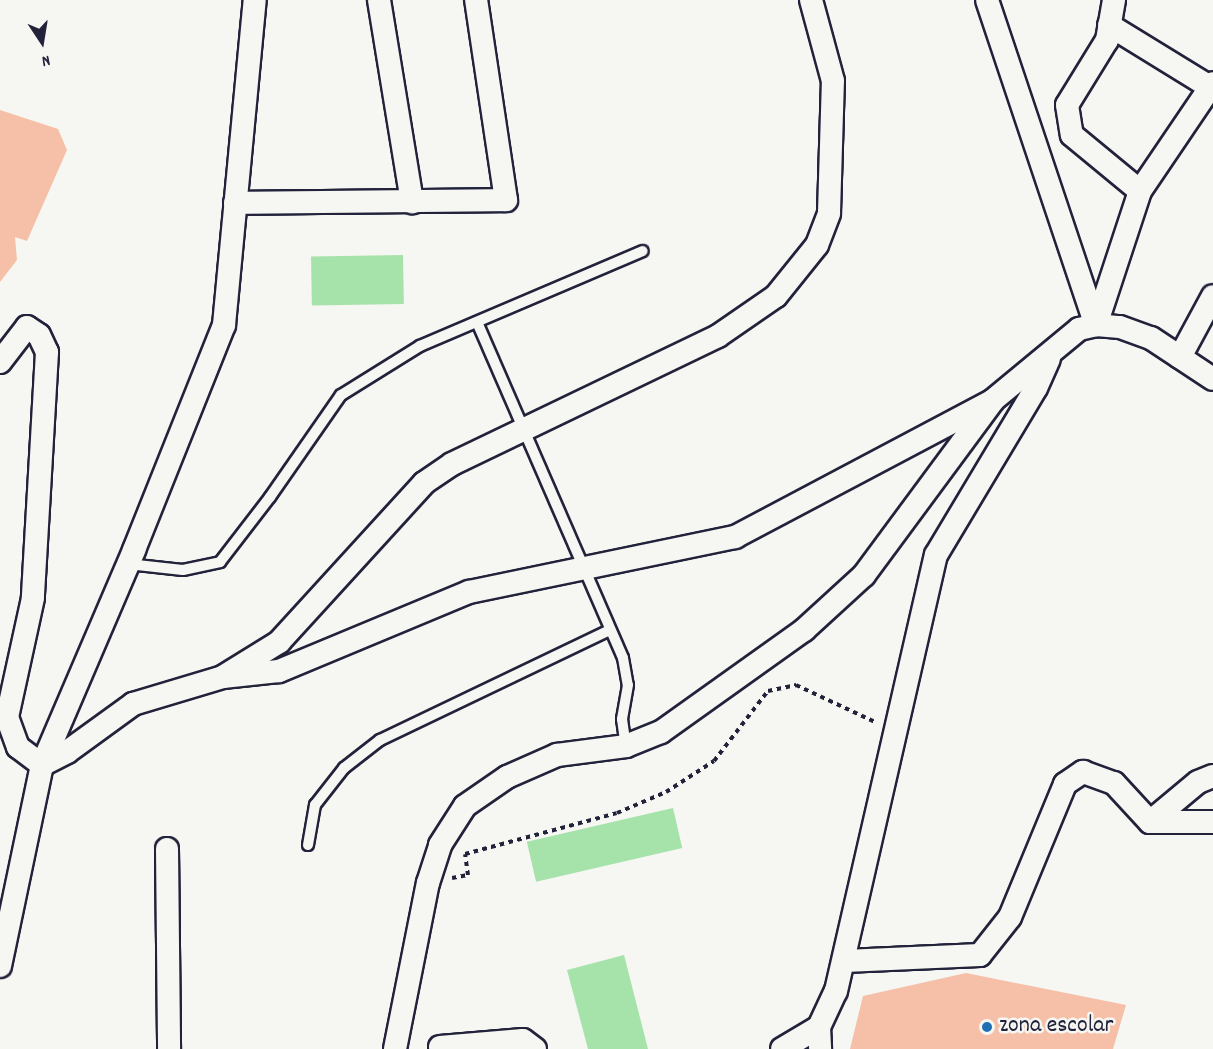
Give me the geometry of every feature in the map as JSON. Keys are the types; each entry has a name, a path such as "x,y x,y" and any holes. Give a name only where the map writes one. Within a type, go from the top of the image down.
{"street":[{"path":"0,966 42,765 128,564 224,325 255,0"},
{"path":"379,0 412,202"},
{"path":"236,203 506,200 476,0"},
{"path":"223,676 279,642 424,483 452,464 718,336 776,296 817,244 829,213 833,81 811,0"},
{"path":"987,0 1088,327"},
{"path":"1114,0 1107,40 1067,105 1072,135 1140,191"},
{"path":"42,765 67,752 133,704 223,676 279,671 469,592 735,537 992,401 1088,327 1140,191 1212,86 1109,25"},
{"path":"1180,357 1213,296"},
{"path":"0,362 27,327 39,335 48,352 33,598 7,717 18,747 42,765"},
{"path":"1088,327 1120,327 1151,338 1213,379"},
{"path":"782,1049 820,1038 845,960 936,555 1036,388 1051,355"},
{"path":"395,1049 428,883 440,845 465,806 507,777 557,755 626,746 661,732 804,630 864,575 992,401"},
{"path":"845,960 980,955 1010,917 1065,783 1083,772 1114,783 1150,822 1213,822"},
{"path":"1150,822 1198,782 1213,776"},
{"path":"167,849 169,1049"},
{"path":"440,1047 505,1044 523,1040 535,1049"}],"lane":[{"path":"128,564 183,570 220,562 270,497 341,395 420,346 643,251"},
{"path":"477,322 610,630 628,685 622,719 626,746"},
{"path":"308,845 315,805 344,768 380,740 610,630"}],"path":[{"path":"428,883 468,875 465,854 616,813 666,792 714,761 768,691 796,685 898,730"}],"green space":[{"path":"403,255 404,304 312,306 311,257"},
{"path":"673,808 682,848 536,882 527,842"},
{"path":"624,955 648,1049 588,1049 567,970"}],"building":[{"path":"0,110 58,129 67,150 27,241 15,237 17,260 0,282"},
{"name":"zona escolar","path":"966,973 1126,1005 1113,1049 850,1049 863,996"}],"place":[{"name":"zona escolar","path":"987,1027"}]}
